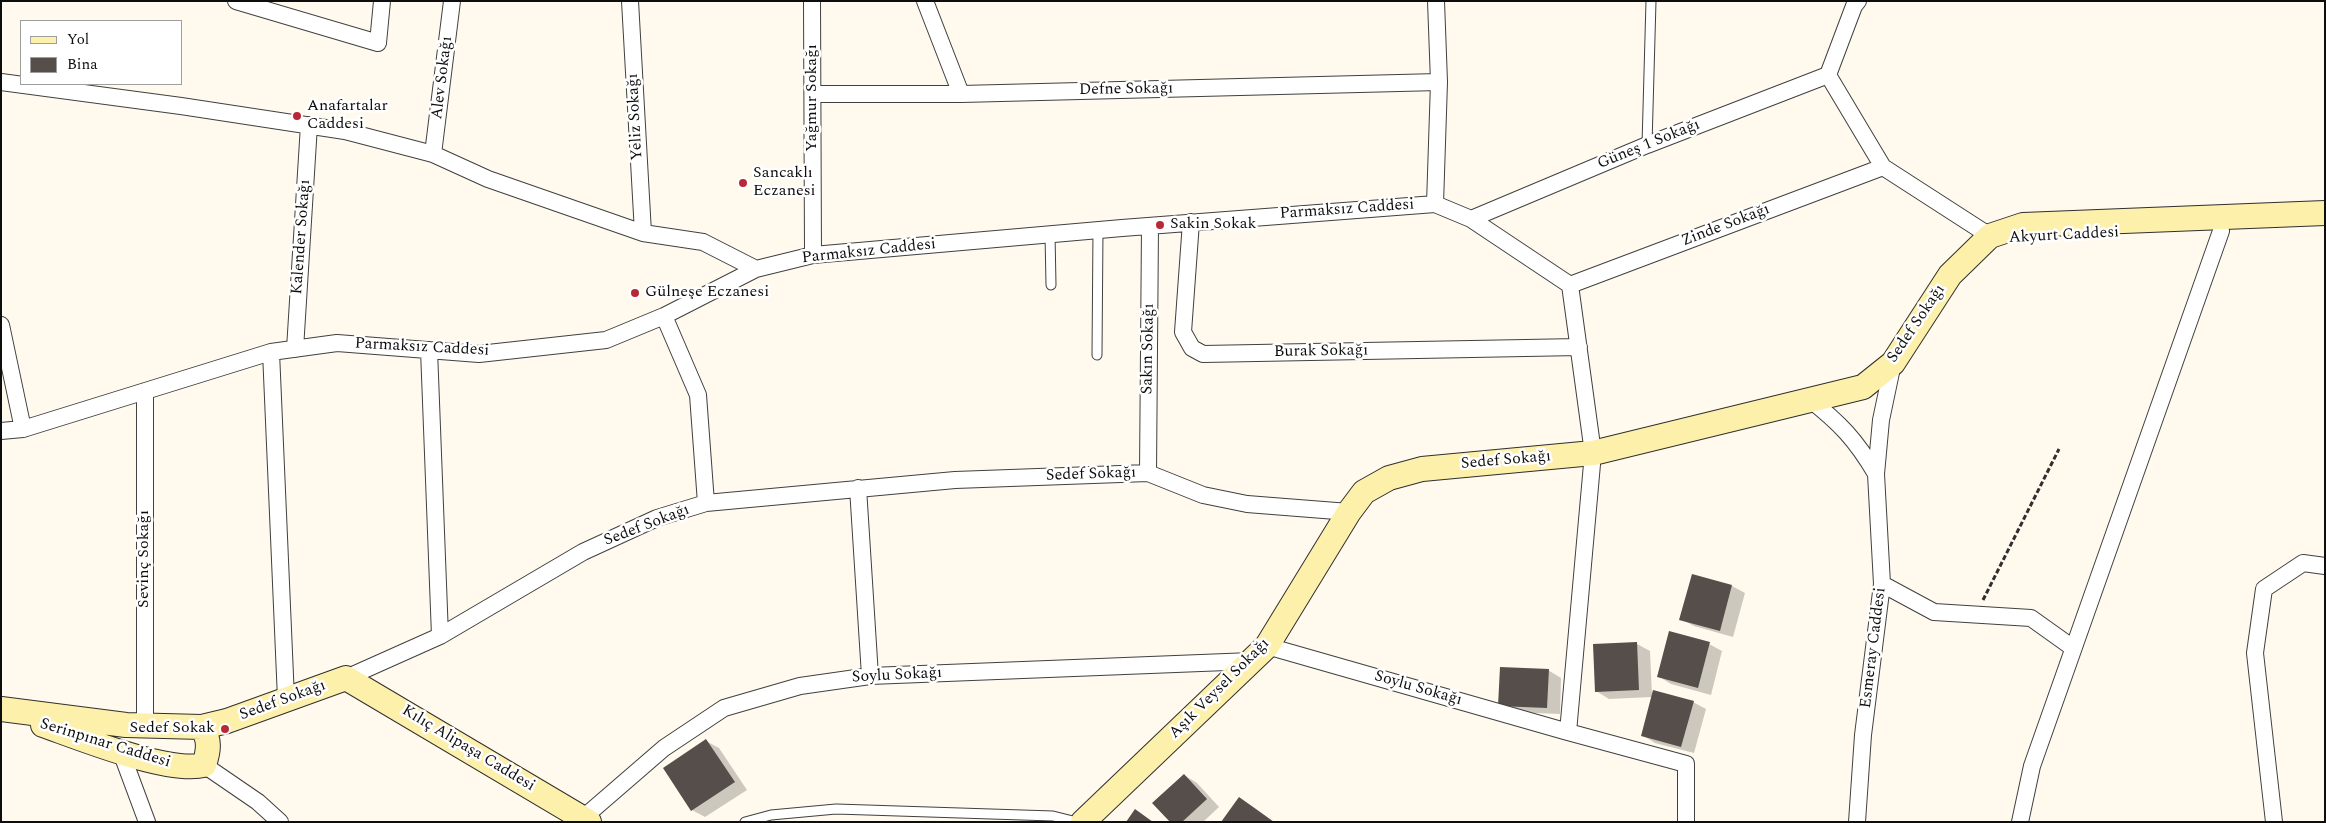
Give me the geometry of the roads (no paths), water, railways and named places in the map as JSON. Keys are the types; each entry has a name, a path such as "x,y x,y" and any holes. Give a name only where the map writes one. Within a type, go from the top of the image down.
{"street":[{"path":"236,1 378,42 382,1"},
{"name":"Alev Sokağı","path":"433,154 452,1"},
{"name":"Yeliz Sokağı","path":"630,1 643,233"},
{"name":"Yağmur Sokağı","path":"812,1 813,255"},
{"path":"925,1 961,94"},
{"path":"1436,1 1439,82 1435,204 1471,219 1570,285 1593,453 1568,732"},
{"path":"1858,1 1854,6 1828,75 1883,167 1990,236"},
{"name":"Güneş 1 Sokağı","path":"1471,219 1647,145 1828,75"},
{"path":"1,82 20,85"},
{"name":"Defne Sokağı","path":"813,94 961,94 1439,82"},
{"path":"22,85 345,131 433,154 488,179 643,233 703,242 756,269"},
{"name":"Kalender Sokağı","path":"294,349 309,125"},
{"name":"Zinde Sokağı","path":"1570,285 1883,167"},
{"name":"Parmaksız Caddesi","path":"1,431 22,430 271,352 338,343 479,354 606,340 664,316 756,269 813,255 1191,222 1435,204"},
{"name":"Akyurt Caddesi","path":"2221,224 2325,214"},
{"name":"Burak Sokağı","path":"1191,222 1183,332 1192,348 1203,354 1579,347"},
{"path":"2020,822 2032,766 2221,224"},
{"name":"Akyurt Caddesi","path":"1990,236 2023,225 2221,224 2325,228"},
{"name":"Sakın Sokağı","path":"1148,473 1150,226"},
{"name":"Sedef Sokağı","path":"202,727 227,722 346,678 440,636 583,552 656,518 706,503 955,480 1148,473 1202,495 1247,504 1349,512 1364,492 1389,478 1422,469 1593,453 1863,387 1893,364 1950,275 1990,236"},
{"path":"664,316 698,395 706,503"},
{"path":"1,325 22,430"},
{"path":"429,350 440,636"},
{"path":"271,352 286,699"},
{"name":"Esmeray Caddesi","path":"1857,822 1863,735 1882,584 1876,474 1881,420 1893,364"},
{"name":"Sevinç Sokağı","path":"136,726 146,391"},
{"name":"Esmeray Caddesi","path":"1809,399 1836,420 1860,446 1876,474"},
{"path":"858,488 870,676"},
{"name":"Aşık Veysel Sokağı","path":"1083,822 1260,653 1349,512"},
{"path":"2274,822 2254,653 2264,589 2303,563 2325,566"},
{"path":"1882,584 1934,612 2031,618 2073,648"},
{"name":"Soylu Sokağı","path":"581,820 664,748 724,708 800,686 870,676 1260,653 1686,764 1686,822"},
{"name":"Kılıç Alipaşa Caddesi","path":"346,678 581,820"},
{"name":"Serinpınar Caddesi","path":"1,710 136,726 202,727"},
{"name":"Serinpınar Caddesi","path":"1,710 121,752 182,767 204,764"},
{"path":"136,726 121,752 147,822"},
{"path":"168,763 164,756 163,742 169,727"},
{"path":"202,727 207,735 209,750 204,764 258,802 280,822"}],"lane":[{"path":"1647,145 1651,1"},
{"path":"1097,355 1098,230"},
{"path":"1050,234 1051,285"},
{"path":"745,822 771,815 836,809 1053,816 1077,822"}],"place":[{"name":"Anafartalar Caddesi","path":"297,116"},
{"name":"Sancaklı Eczanesi","path":"743,183"},
{"name":"Sakin Sokak","path":"1160,225"},
{"name":"Gülneşe Eczanesi","path":"635,293"},
{"name":"Sedef Sokak","path":"225,729"}]}
